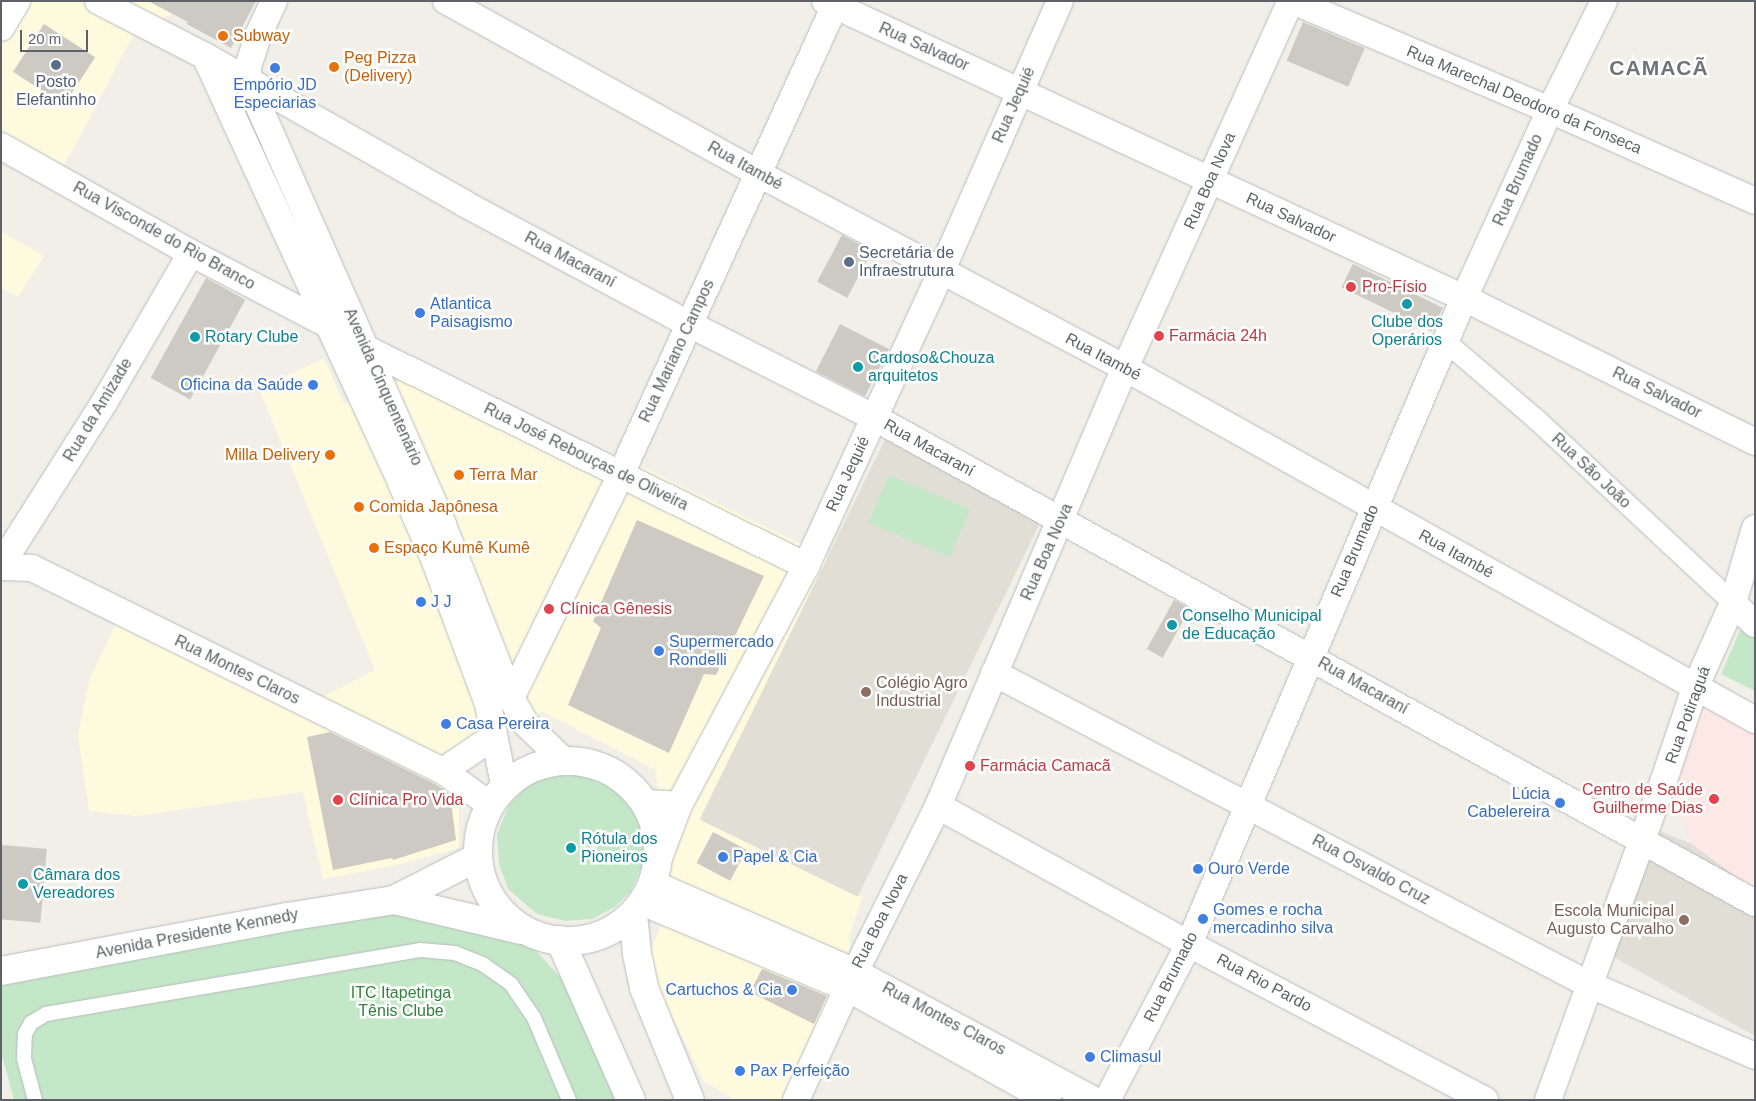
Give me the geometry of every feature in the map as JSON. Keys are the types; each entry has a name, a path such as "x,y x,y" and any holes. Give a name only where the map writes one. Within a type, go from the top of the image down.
{"main road":[{"path":"647,890 609,932 581,940 560,940 531,933 509,919 493,900 483,882 476,858 478,836 497,794 538,765 564,761 606,771 625,783 645,803 657,829 637,954 644,988 690,1100"},
{"name":"Avenida Presidente Kennedy","path":"1,971 287,917 394,900 476,858"},
{"name":"Avenida Presidente Kennedy","path":"394,900 531,933"},
{"path":"560,940 632,1100"}],"street":[{"path":"1,28 17,1"},
{"name":"Rua Macaraní","path":"98,1 205,56 465,204 690,325 875,418 1755,903"},
{"path":"248,82 248,66 258,36 274,1"},
{"name":"Rua Itambé","path":"446,1 757,173 1125,368 1755,720"},
{"name":"Rua Jequié","path":"647,890 679,804 806,566 875,418 1060,1"},
{"name":"Rua Marechal Deodoro da Fonseca","path":"1292,1 1550,110 1755,201"},
{"name":"Rua Boa Nova","path":"796,1100 851,980 938,806 1061,522 1125,368 1292,1"},
{"name":"Rua Brumado","path":"1107,1100 1189,944 1464,298 1550,110 1604,1"},
{"name":"Rua Mariano Campos","path":"511,698 621,474 690,325 832,3"},
{"name":"Rua Salvador","path":"832,3 1464,298 1755,442"},
{"name":"Avenida Cinquentenário","path":"205,56 434,559 488,704 493,737 497,794"},
{"name":"Avenida Cinquentenário","path":"248,82 443,524 511,698 526,724 564,761"},
{"name":"Rua Visconde do Rio Branco","path":"1,146 191,253 327,324"},
{"name":"Rua da Amizade","path":"5,555 105,402 191,253"},
{"name":"Rua São João","path":"1446,342 1537,420 1733,603"},
{"name":"Rua José Rebouças de Oliveira","path":"367,349 806,566"},
{"name":"Rua Potiraguá","path":"1548,1100 1695,688 1733,603 1755,528"},
{"name":"Rua Montes Claros","path":"5,555 443,771 497,794"},
{"path":"1733,603 1755,624"},
{"name":"Rua Osvaldo Cruz","path":"994,673 1588,984 1755,1056"},
{"path":"443,771 493,737"},
{"path":"645,803 679,804"},
{"name":"Rua Rio Pardo","path":"938,806 1189,944 1485,1100"},
{"name":"Rua Montes Claros","path":"647,890 851,980 1094,1100"},
{"name":"Rua Montes Claros","path":"851,980 1048,1100"}],"lane":[{"path":"35,1100 24,1058 25,1034 31,1023 46,1014 375,956 420,950 455,953 484,964 511,984 534,1018 569,1100"}],"shaded area":[{"path":"1,1 197,1 134,33 74,148 55,178 1,150"},
{"path":"1,231 44,256 18,297 1,288"},
{"path":"324,358 344,404 422,371 522,419 628,460 832,559 711,825 863,896 849,935 853,990 797,1100 735,1100 704,1081 652,977 649,953 667,912 656,770 543,712 488,724 449,756 459,793 459,848 392,866 323,879 303,792 137,816 89,811 78,735 89,681 125,604 315,701 375,670 259,389"},
{"name":"Colégio Agro Industrial","path":"892,425 1050,502 858,897 700,820"},
{"name":"Centro de Saúde Guilherme Dias","path":"1695,688 1755,720 1755,890 1692,844 1664,780"},
{"name":"Escola Municipal Augusto Carvalho","path":"1650,827 1692,844 1755,890 1755,1036 1610,955"}],"green space":[{"path":"889,475 970,509 950,557 869,523"},
{"path":"1750,608 1755,612 1755,691 1721,674"},
{"name":"Rótula dos Pioneiros","path":"574,772 605,785 632,801 646,831 644,862 631,891 615,907 592,919 565,921 537,914 508,889 499,864 497,834 509,805 530,783 550,773"},
{"name":"ITC Itapetinga Tênis Clube","path":"406,901 521,934 580,999 616,1100 14,1100 1,1052 1,980"}],"building":[{"name":"Subway","path":"148,1 256,1 231,48"},
{"path":"1303,22 1365,48 1348,87 1287,61"},
{"name":"Posto Elefantinho","path":"44,24 95,57 64,105 13,72"},
{"name":"Secretária de Infraestrutura","path":"842,235 872,251 847,298 817,282"},
{"name":"Clube dos Operários","path":"1353,264 1443,308 1431,331 1342,287"},
{"name":"Rotary Clube","path":"206,278 245,300 190,400 151,378"},
{"name":"Cardoso&Chouza arquitetos","path":"840,324 889,349 865,396 816,371"},
{"name":"Supermercado Rondelli","path":"637,520 764,576 716,675 704,674 669,753 568,705 601,628 593,621"},
{"name":"Conselho Municipal de Educação","path":"1174,600 1190,609 1163,658 1147,649"},
{"path":"330,732 435,784 450,794 456,840 393,860 392,858 333,870 307,737"},
{"name":"Papel & Cia","path":"713,832 747,850 730,881 697,863"},
{"name":"Câmara dos Vereadores","path":"1,845 47,849 40,923 1,919"},
{"name":"Cartuchos & Cia","path":"762,969 827,996 814,1024 750,992"}],"place":[{"name":"Subway","path":"223,36"},
{"name":"Posto Elefantinho","path":"56,65"},
{"name":"Peg Pizza (Delivery)","path":"334,67"},
{"name":"Empório JD Especiarias","path":"275,68"},
{"name":"Secretária de Infraestrutura","path":"849,262"},
{"name":"Pro-Físio","path":"1351,287"},
{"name":"Clube dos Operários","path":"1407,304"},
{"name":"Atlantica Paisagismo","path":"420,313"},
{"name":"Farmácia 24h","path":"1159,336"},
{"name":"Rotary Clube","path":"195,337"},
{"name":"Cardoso&Chouza arquitetos","path":"858,367"},
{"name":"Oficina da Saúde","path":"313,385"},
{"name":"Milla Delivery","path":"330,455"},
{"name":"Terra Mar","path":"459,475"},
{"name":"Comida Japônesa","path":"359,507"},
{"name":"Espaço Kumê Kumê","path":"374,548"},
{"name":"J J","path":"421,602"},
{"name":"Clínica Gênesis","path":"549,609"},
{"name":"Conselho Municipal de Educação","path":"1172,625"},
{"name":"Supermercado Rondelli","path":"659,651"},
{"name":"Colégio Agro Industrial","path":"866,692"},
{"name":"Casa Pereira","path":"446,724"},
{"name":"Farmácia Camacã","path":"970,766"},
{"name":"Centro de Saúde Guilherme Dias","path":"1714,799"},
{"name":"Clínica Pro Vida","path":"338,800"},
{"name":"Lúcia Cabelereira","path":"1560,803"},
{"name":"Rótula dos Pioneiros","path":"571,848"},
{"name":"Papel & Cia","path":"723,857"},
{"name":"Ouro Verde","path":"1198,869"},
{"name":"Câmara dos Vereadores","path":"23,884"},
{"name":"Gomes e rocha mercadinho silva","path":"1203,919"},
{"name":"Escola Municipal Augusto Carvalho","path":"1684,920"},
{"name":"Cartuchos & Cia","path":"792,990"},
{"name":"Climasul","path":"1090,1057"},
{"name":"Pax Perfeição","path":"740,1071"}],"district":[{"name":"CAMACÃ","path":"1659,68"}]}
